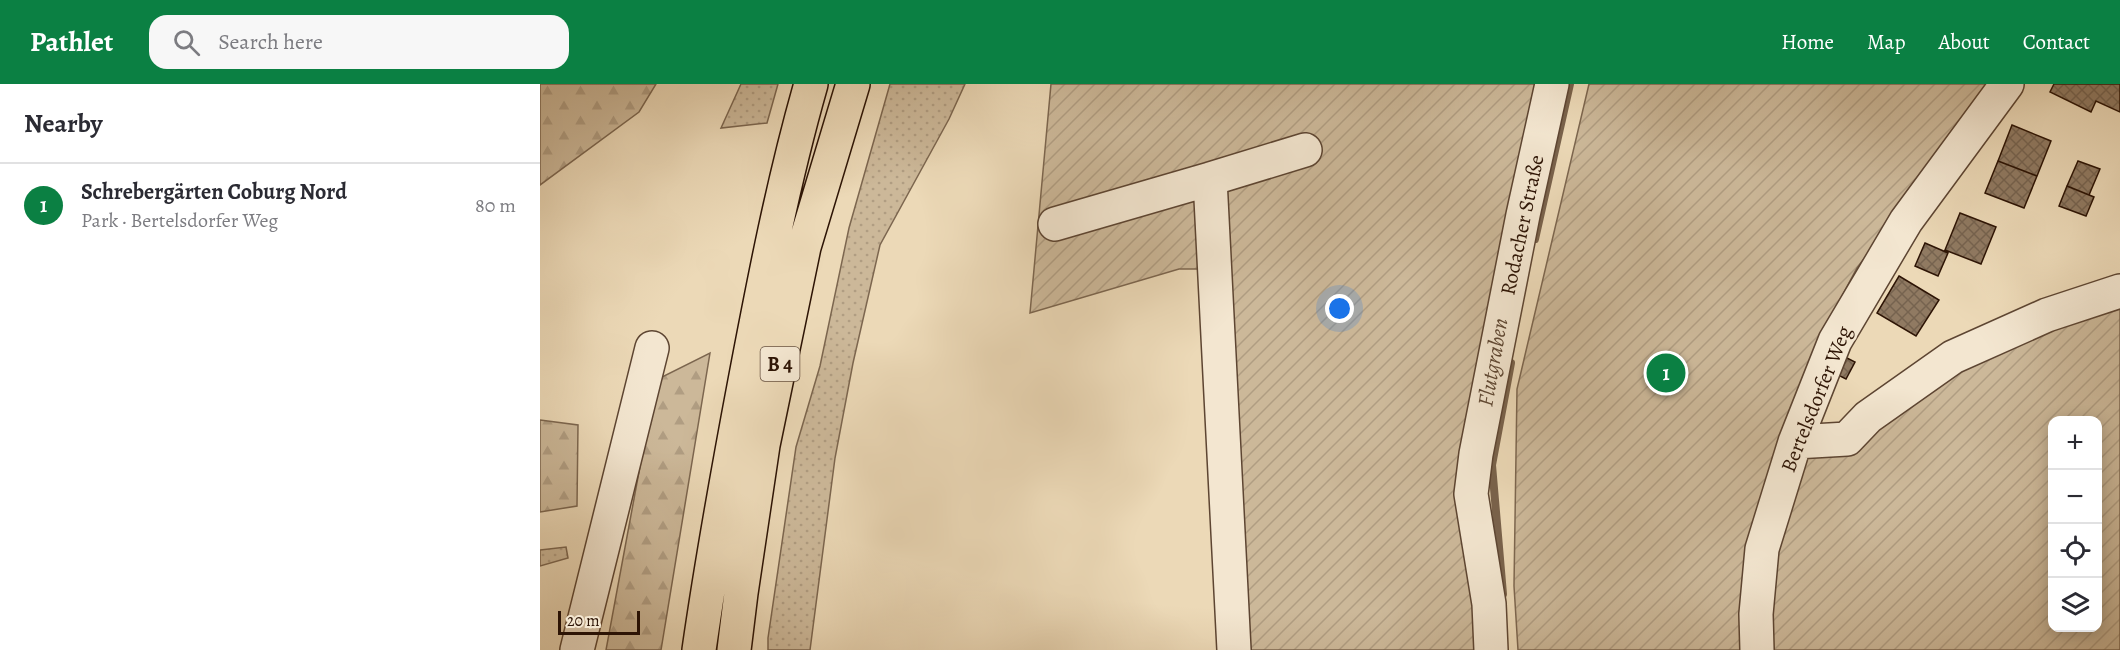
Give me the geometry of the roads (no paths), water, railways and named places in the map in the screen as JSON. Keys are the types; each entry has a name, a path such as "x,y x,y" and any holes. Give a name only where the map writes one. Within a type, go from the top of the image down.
{"highway":[{"name":"B 4","path":"699,650 713,549 762,292 790,157 812,84"},
{"name":"B 4","path":"734,650 763,445 804,247 853,84"},
{"path":"682,650 713,549"}],"street":[{"name":"Rodacher Straße","path":"1491,650 1489,604 1471,494 1472,484 1523,215 1552,84"},
{"name":"Bertelsdorfer Weg","path":"1757,650 1756,614 1762,549 1795,442 1835,341 1906,221 2007,84"},
{"path":"1055,224 1305,150"},
{"path":"1210,179 1234,650"},
{"path":"1795,442 1847,439 1868,417 1953,357 2047,315 2120,291"},
{"path":"577,650 652,348"}],"waterway":[{"name":"Flutgraben","path":"1535,239 1570,84"},
{"name":"Flutgraben","path":"1503,594 1492,465 1511,363"}],"place":[{"name":"Schrebergärten Coburg Nord","path":"1666,373"}]}
